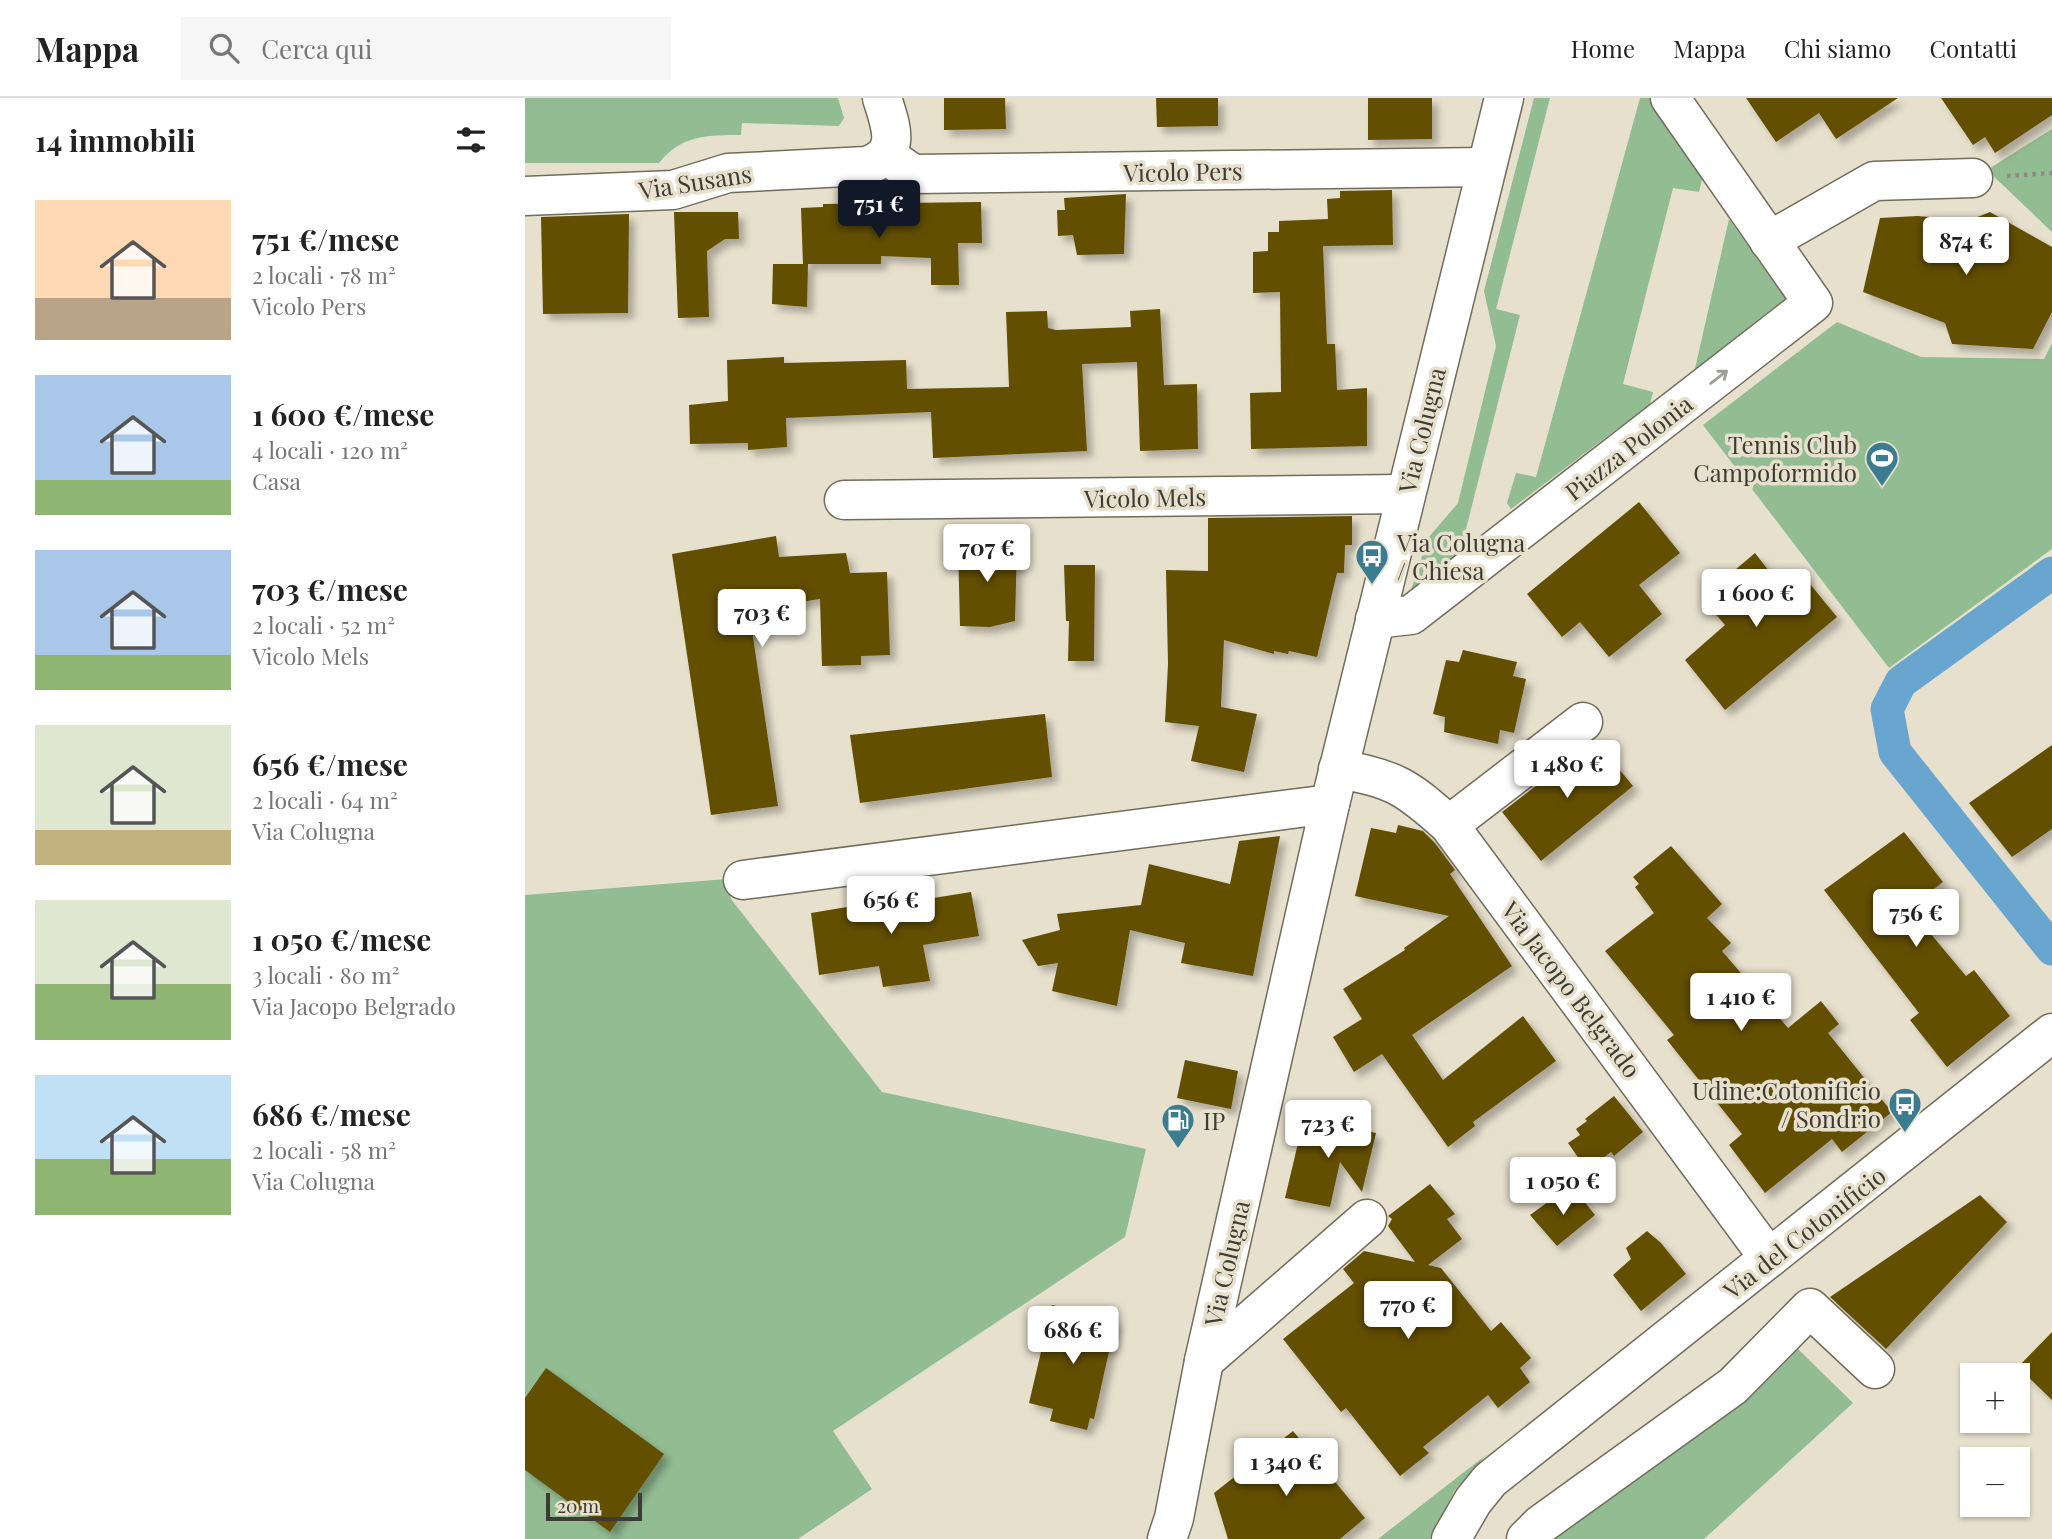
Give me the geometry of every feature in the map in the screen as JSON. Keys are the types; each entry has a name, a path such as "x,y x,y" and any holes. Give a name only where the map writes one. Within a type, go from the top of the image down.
{"street":[{"path":"882,98 892,129 892,143 886,155"},
{"name":"Via Colugna","path":"1172,1532 1204,1361 1334,786 1504,98"},
{"name":"Piazza Polonia","path":"1375,619 1411,615 1813,303 1670,98"},
{"name":"Vicolo Pers","path":"886,155 913,174 1486,167"},
{"name":"Via Susans","path":"525,196 673,190 728,173 866,166 886,155"},
{"path":"1769,241 1874,181 1973,178"},
{"name":"Vicolo Mels","path":"844,500 1404,494"},
{"path":"1449,825 1583,722"},
{"name":"Via Jacopo Belgrado","path":"1334,786 1379,775 1412,791 1449,825 1769,1258"},
{"path":"743,880 1334,786"},
{"name":"Via del Cotonificio","path":"1451,1539 1473,1501 1490,1480 2052,1034"},
{"path":"1204,1361 1367,1219"},
{"path":"1526,1539 1540,1525 1733,1386 1810,1308 1875,1369"},
{"name":"Via del Cotonificio","path":"1471,1539 1497,1496 1555,1429"}],"path":[{"path":"1973,178 2052,173"}],"green space":[{"path":"525,98 838,98 844,118 839,126 742,123 741,135 696,138 676,147 659,163 525,163"},
{"path":"1534,98 1550,98 1496,309 1520,315 1461,549 1420,589 1411,590 1428,538 1458,503 1496,346 1484,291"},
{"path":"1640,98 1656,98 1705,167 1699,192 1673,188 1623,384 1653,392 1650,404 1511,509 1507,503 1516,473 1536,477"},
{"path":"2052,129 2052,232 1987,170"},
{"path":"1729,219 1787,300 1694,373"},
{"path":"1837,322 1921,357 2044,359 2052,343 2052,549 1889,668 1703,425"},
{"path":"727,879 731,899 882,1092 1146,1149 1125,1237 833,1431 872,1489 798,1539 525,1539 525,895"},
{"path":"1798,1349 1853,1403 1704,1539 1543,1539 1749,1399"},
{"path":"1486,1455 1455,1490 1430,1539 1378,1539"}],"building":[{"path":"944,98 1005,98 1006,129 944,130"},
{"path":"1156,98 1218,98 1218,126 1157,127"},
{"path":"1368,98 1432,98 1432,139 1368,140"},
{"path":"1746,98 1898,98 1836,139 1819,113 1776,142"},
{"path":"1941,98 2052,98 2052,115 1995,153 1985,137 1973,145"},
{"path":"1392,190 1393,245 1323,246 1327,344 1335,344 1337,390 1367,388 1367,446 1251,449 1250,393 1281,392 1280,292 1253,293 1253,252 1268,251 1268,232 1279,232 1279,221 1328,219 1327,199 1340,198 1340,191"},
{"path":"1126,194 1124,254 1077,255 1073,235 1058,236 1057,210 1065,210 1064,198"},
{"path":"981,202 982,243 958,243 959,285 931,285 931,258 881,256 881,264 808,264 807,307 772,304 773,264 803,264 801,208 823,207 823,204"},
{"path":"674,212 738,212 739,239 725,239 707,251 709,317 678,318"},
{"path":"1990,212 2052,247 2052,312 2033,349 1952,344 1945,323 1863,292 1880,218 1917,216 1970,220"},
{"path":"629,214 628,313 543,314 541,217"},
{"path":"1160,309 1164,385 1197,384 1198,449 1140,451 1137,362 1082,364 1087,451 933,458 931,412 786,418 787,447 748,450 748,443 690,444 689,405 728,401 727,360 784,357 784,363 906,360 907,389 1009,387 1006,312 1047,311 1048,328 1056,330 1131,327 1130,311"},
{"path":"1639,502 1680,553 1639,585 1662,614 1609,657 1580,622 1562,637 1527,594"},
{"path":"1352,516 1352,545 1345,545 1344,573 1337,573 1317,657 1289,651 1288,654 1274,651 1274,654 1224,640 1221,707 1257,714 1244,772 1191,761 1199,726 1165,722 1168,664 1166,570 1208,571 1208,518"},
{"path":"776,536 779,557 846,553 850,573 887,572 890,655 861,656 861,665 822,666 820,599 749,610 778,806 711,815 672,554"},
{"path":"1017,544 1015,621 990,627 960,626 958,545"},
{"path":"1755,553 1783,589 1801,573 1837,617 1725,710 1685,660 1725,625 1702,598"},
{"path":"1064,565 1095,565 1094,661 1068,661 1069,621 1066,621"},
{"path":"1463,650 1517,662 1513,676 1526,679 1514,733 1500,730 1498,744 1444,732 1445,717 1433,714 1446,660 1459,662"},
{"path":"1045,714 1052,777 860,803 850,735"},
{"path":"1595,740 1633,786 1541,861 1502,812"},
{"path":"2052,745 2052,829 2012,857 1969,803"},
{"path":"1398,825 1423,831 1435,843 1455,870 1450,874 1512,966 1412,1035 1443,1080 1523,1016 1556,1061 1473,1122 1475,1126 1448,1147 1382,1054 1354,1072 1333,1037 1362,1019 1343,989 1405,950 1404,948 1449,916 1355,896 1371,828 1396,833"},
{"path":"1904,832 1943,882 1909,908 1966,976 1974,970 2010,1016 1947,1067 1910,1020 1919,1013 1824,890"},
{"path":"1280,836 1253,976 1181,963 1185,943 1130,930 1117,1006 1052,991 1058,963 1038,966 1022,940 1060,930 1057,914 1141,905 1149,864 1230,884 1239,841"},
{"path":"1671,846 1722,904 1707,918 1731,943 1722,951 1788,1028 1821,1001 1839,1024 1828,1033 1892,1112 1842,1152 1832,1139 1765,1193 1729,1145 1742,1134 1667,1040 1674,1035 1605,951 1654,913 1635,887 1639,884 1633,877"},
{"path":"971,892 979,936 923,945 930,981 883,987 879,966 819,975 811,913 871,903 871,908"},
{"path":"1185,1060 1238,1071 1231,1109 1177,1098"},
{"path":"1614,1096 1643,1132 1614,1156 1611,1152 1587,1170 1568,1143 1580,1135 1576,1129 1587,1121 1585,1119"},
{"path":"1304,1118 1376,1133 1362,1192 1340,1162 1330,1207 1285,1198"},
{"path":"1430,1184 1455,1214 1447,1219 1462,1239 1428,1265 1441,1268 1491,1331 1501,1322 1531,1358 1520,1368 1530,1382 1498,1408 1488,1395 1423,1447 1429,1453 1400,1476 1346,1408 1341,1412 1283,1339 1354,1283 1343,1269 1364,1251 1415,1262 1388,1226 1392,1219 1388,1216"},
{"path":"1575,1190 1595,1215 1557,1246 1530,1215 1552,1199 1556,1204"},
{"path":"1980,1195 2007,1222 1886,1349 1830,1297"},
{"path":"1647,1231 1661,1243 1686,1274 1641,1311 1613,1275 1631,1259 1626,1248"},
{"path":"1052,1305 1116,1320 1094,1419 1090,1418 1087,1430 1050,1421 1053,1409 1029,1403"},
{"path":"2052,1332 2052,1400 2030,1379 2030,1363 2022,1363"},
{"path":"546,1368 664,1454 610,1532 525,1470 525,1398"},
{"path":"1293,1431 1365,1518 1340,1539 1228,1539 1214,1493"}],"waterway":[{"path":"2052,573 1901,682 1887,709 1895,752 2052,949"}],"place":[{"name":"Tennis Club Campoformido","path":"1882,488"},
{"name":"Via Colugna / Chiesa","path":"1372,586"},
{"name":"Udine:Cotonificio / Sondrio","path":"1905,1134"},
{"name":"IP","path":"1178,1150"}]}
